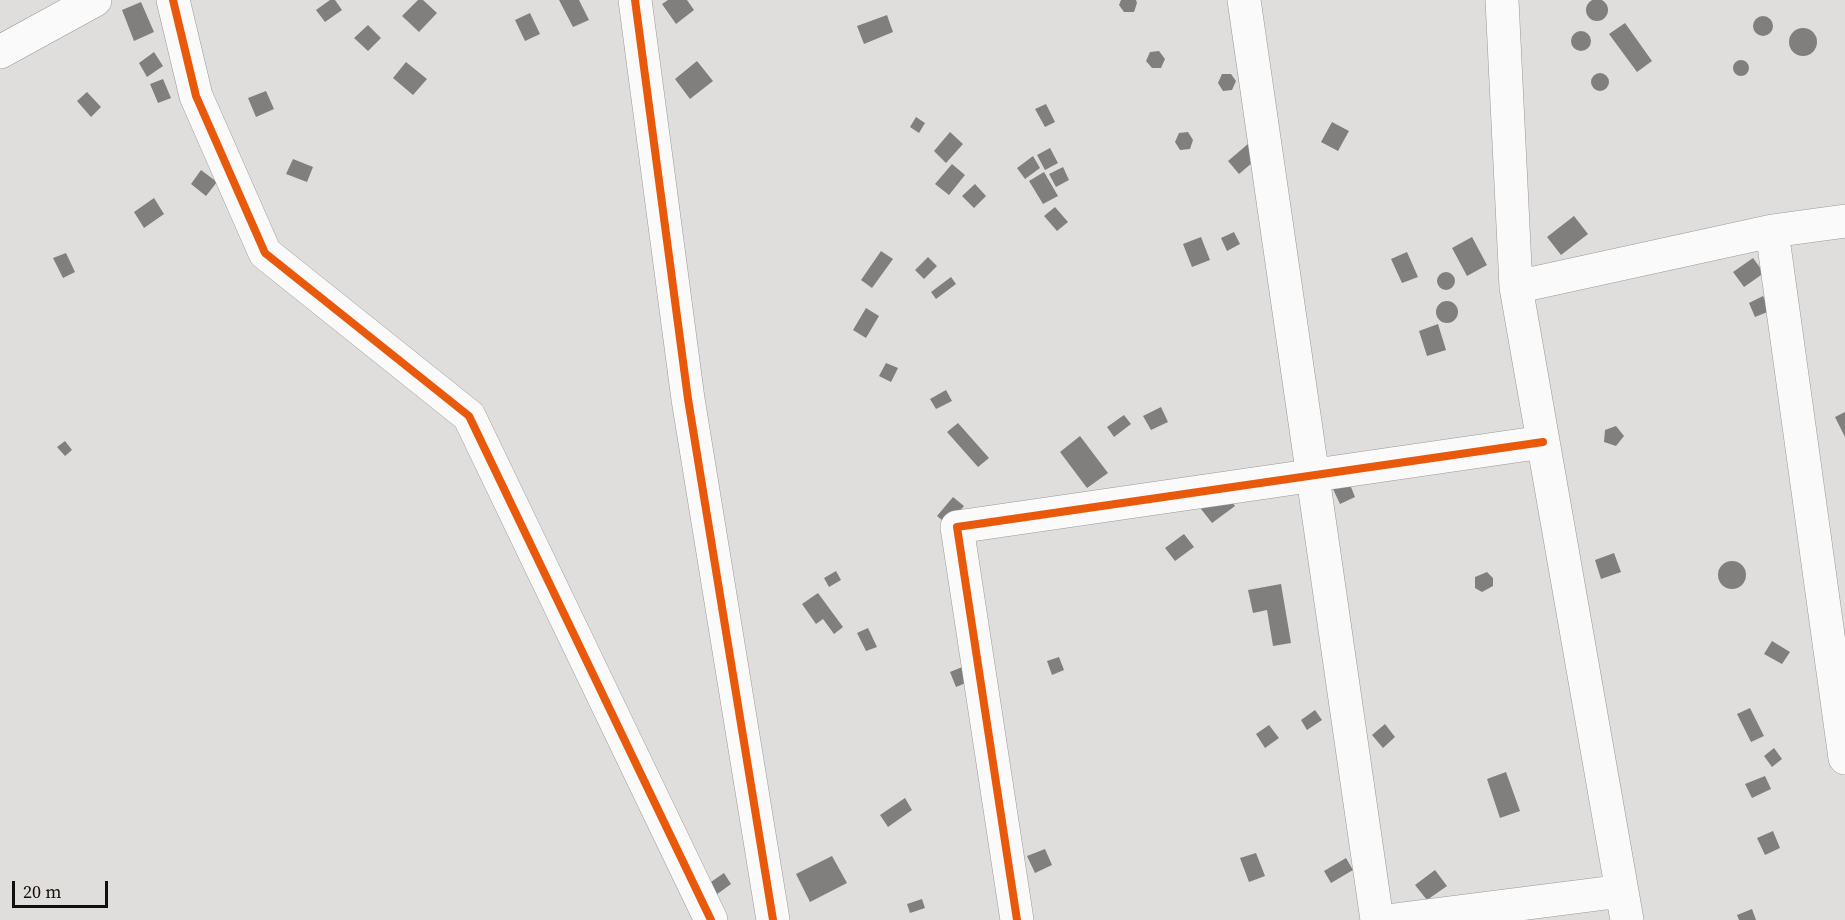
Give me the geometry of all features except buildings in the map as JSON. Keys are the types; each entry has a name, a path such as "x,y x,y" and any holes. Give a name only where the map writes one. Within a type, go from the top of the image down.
{"street":[{"path":"0,52 96,0"},
{"path":"173,0 196,96 265,253 469,416 711,920"},
{"path":"635,0 688,399 773,920"},
{"path":"1244,0 1377,920"},
{"path":"1395,920 1624,905 1516,286 1502,0"},
{"path":"1516,286 1773,231 1845,221"},
{"path":"1773,231 1845,758"},
{"path":"1017,920 957,527 1543,442"}],"cycle path":[{"path":"173,0 196,96 265,253 469,416 711,920"},
{"path":"635,0 688,399 773,920"},
{"path":"1017,920 957,527 1543,442"}]}
